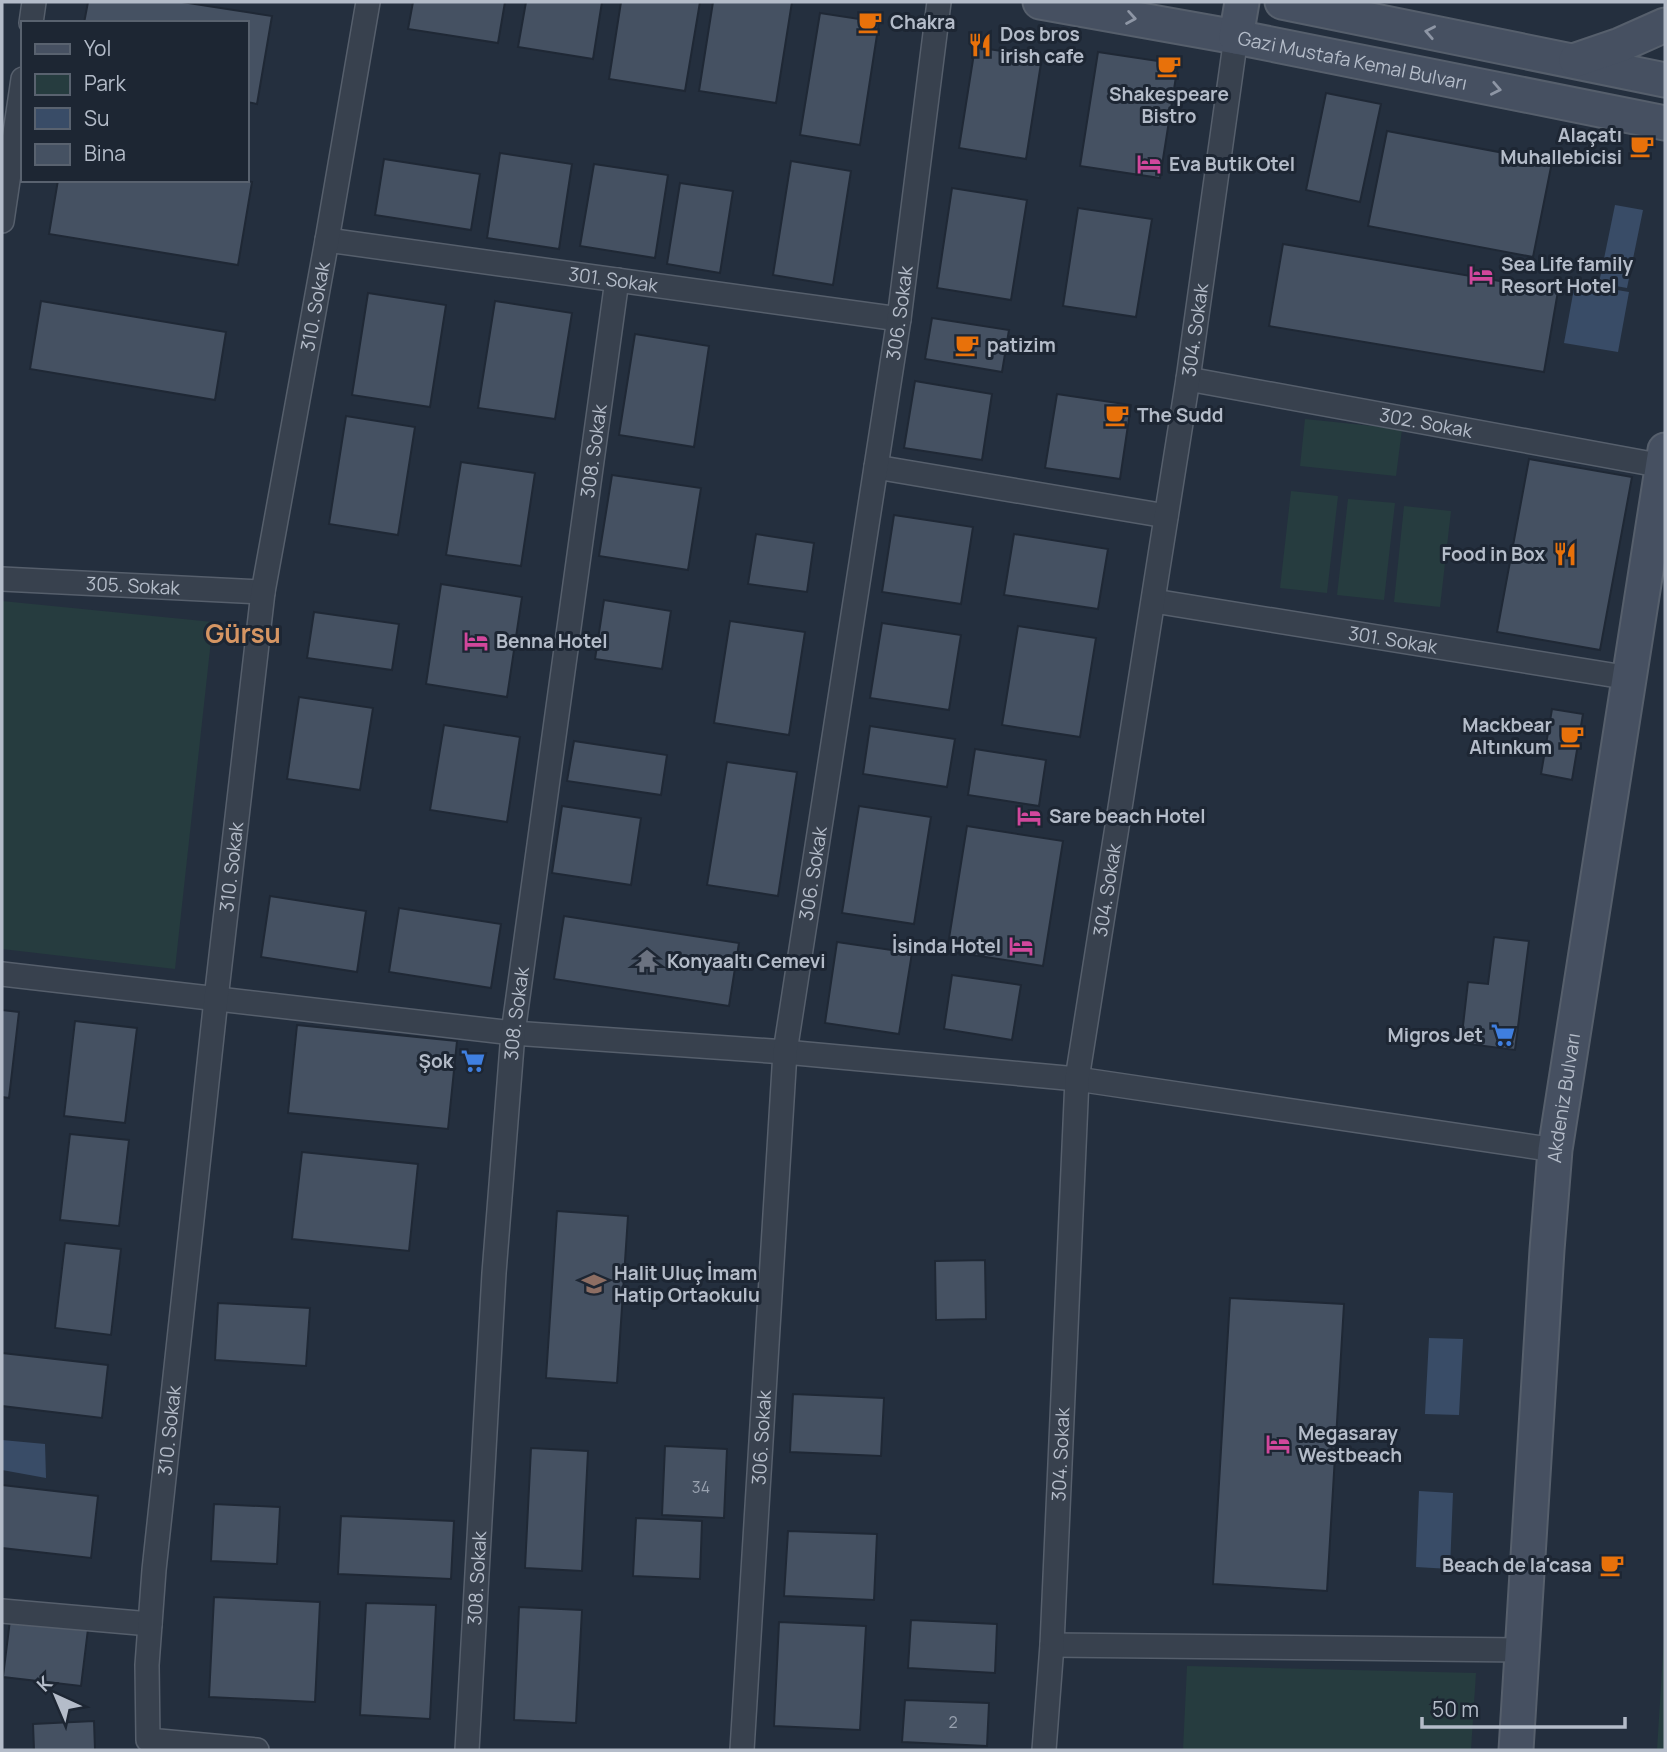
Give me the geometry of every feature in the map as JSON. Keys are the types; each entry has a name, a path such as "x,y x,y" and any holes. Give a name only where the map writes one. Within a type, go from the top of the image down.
{"main road":[{"name":"Gazi Mustafa Kemal Bulvarı","path":"1040,2 1236,37 1665,123"},
{"path":"1236,37 1242,2"},
{"path":"1282,2 1665,79"},
{"path":"1573,61 1620,45 1665,25"},
{"name":"Akdeniz Bulvarı","path":"1516,1750 1555,1150 1664,458"}],"street":[{"path":"31,21 34,2"},
{"name":"310. Sokak","path":"257,1750 148,1740 147,1665 154,1570 263,592 368,2"},
{"name":"306. Sokak","path":"742,1750 785,1052 899,319 939,2"},
{"name":"304. Sokak","path":"1044,1750 1052,1645 1077,1079 1188,379 1236,37"},
{"path":"2,221 21,93"},
{"name":"301. Sokak","path":"327,240 899,319"},
{"name":"308. Sokak","path":"467,1750 494,1273 513,1032 617,280"},
{"name":"302. Sokak","path":"1188,379 1664,458"},
{"path":"876,467 1166,516"},
{"name":"305. Sokak","path":"2,579 263,592"},
{"name":"301. Sokak","path":"1154,601 1630,678"},
{"path":"2,974 513,1032 785,1052 1077,1079 1555,1150"},
{"path":"2,1611 150,1624"},
{"path":"1052,1645 1522,1650"}],"green space":[{"path":"1305,419 1402,429 1396,476 1300,466"},
{"path":"1291,491 1338,496 1327,593 1280,588"},
{"path":"1348,499 1395,503 1384,600 1337,595"},
{"path":"1404,506 1451,511 1440,607 1394,602"},
{"path":"2,601 213,622 175,969 2,949"},
{"path":"1665,1621 1665,1750 1657,1750"},
{"path":"1187,1666 1476,1673 1471,1750 1183,1750"}],"water":[{"path":"1615,205 1643,210 1627,288 1599,283"},
{"path":"1575,283 1629,292 1618,352 1564,343"},
{"path":"1429,1338 1463,1339 1459,1415 1425,1414"},
{"path":"2,1440 45,1444 46,1478 2,1470"},
{"path":"1419,1491 1453,1493 1450,1569 1416,1567"}],"building":[{"path":"88,2 182,2 272,16 257,104 248,102 248,21 84,21"},
{"path":"413,2 505,2 498,43 408,29"},
{"path":"526,2 602,2 593,59 518,47"},
{"path":"621,2 700,2 685,91 609,79"},
{"path":"713,2 792,2 776,103 699,91"},
{"path":"820,13 879,22 860,145 800,135"},
{"path":"975,47 1042,57 1026,159 959,148"},
{"path":"1098,52 1178,64 1160,178 1080,166"},
{"path":"1326,93 1381,104 1360,202 1306,190"},
{"path":"1387,131 1552,162 1533,257 1368,226"},
{"path":"500,153 572,164 559,249 487,238"},
{"path":"384,159 480,174 471,230 375,215"},
{"path":"791,161 851,171 833,285 773,275"},
{"path":"594,164 668,175 655,258 580,246"},
{"path":"58,182 252,182 238,265 49,234"},
{"path":"680,183 733,191 720,273 667,264"},
{"path":"952,188 1027,200 1011,300 937,288"},
{"path":"1078,208 1152,219 1136,317 1063,306"},
{"path":"1283,244 1558,291 1544,372 1269,326"},
{"path":"368,293 446,305 430,407 352,395"},
{"path":"41,301 226,332 215,400 30,369"},
{"path":"495,301 572,313 555,419 478,408"},
{"name":"patizim","path":"932,318 1009,330 1002,372 925,359"},
{"path":"635,334 709,346 694,447 619,435"},
{"path":"915,381 992,394 982,460 904,448"},
{"path":"1057,394 1131,405 1120,479 1045,468"},
{"path":"346,416 415,427 398,535 329,524"},
{"name":"Food in Box","path":"1529,459 1632,477 1600,650 1497,632"},
{"path":"461,462 535,473 521,566 446,555"},
{"path":"612,475 701,488 688,570 599,556"},
{"path":"894,515 973,527 961,604 882,592"},
{"path":"756,534 814,543 807,592 748,584"},
{"path":"1014,534 1108,549 1098,609 1004,595"},
{"path":"441,584 522,597 507,697 426,684"},
{"path":"604,600 671,611 662,669 595,659"},
{"path":"314,612 399,624 392,670 307,658"},
{"path":"730,621 805,632 789,735 714,723"},
{"path":"882,623 961,635 949,710 870,698"},
{"path":"1018,626 1096,638 1080,737 1002,725"},
{"path":"299,697 373,708 360,790 287,779"},
{"path":"1552,709 1583,714 1572,780 1541,774"},
{"path":"444,725 520,737 507,822 430,810"},
{"path":"870,726 955,739 947,787 863,774"},
{"path":"574,741 667,755 661,795 567,781"},
{"path":"975,749 1046,760 1039,806 968,795"},
{"path":"727,762 797,772 778,896 707,885"},
{"path":"562,806 641,818 631,885 552,873"},
{"path":"859,806 931,817 914,924 842,913"},
{"path":"967,826 1063,841 1043,966 947,951"},
{"path":"270,896 366,911 357,972 261,957"},
{"path":"399,908 501,924 491,988 389,972"},
{"name":"Konyaaltı Cemevi","path":"564,916 739,943 729,1006 554,979"},
{"path":"1494,937 1529,941 1515,1050 1461,1043 1468,982 1488,984"},
{"path":"837,942 912,953 899,1034 825,1023"},
{"path":"952,975 1021,985 1012,1040 944,1029"},
{"path":"2,1010 19,1012 9,1098 2,1097"},
{"path":"75,1021 137,1028 125,1123 64,1116"},
{"path":"297,1025 457,1041 448,1129 288,1113"},
{"path":"70,1134 129,1140 119,1226 60,1220"},
{"path":"302,1152 418,1164 409,1251 292,1239"},
{"path":"557,1211 628,1216 617,1383 546,1378"},
{"path":"65,1243 121,1249 111,1335 55,1328"},
{"path":"985,1260 986,1319 936,1320 935,1261"},
{"name":"Megasaray Westbeach","path":"1230,1298 1344,1304 1327,1591 1213,1584"},
{"path":"218,1303 310,1308 306,1366 215,1360"},
{"path":"2,1353 108,1365 102,1418 2,1406"},
{"path":"793,1394 884,1398 881,1456 790,1452"},
{"path":"665,1446 727,1449 724,1518 662,1515"},
{"path":"531,1448 588,1451 582,1571 525,1568"},
{"path":"2,1485 98,1496 91,1558 2,1548"},
{"path":"214,1504 280,1507 277,1564 211,1561"},
{"path":"341,1516 454,1521 451,1579 338,1574"},
{"path":"636,1518 702,1521 700,1579 633,1576"},
{"path":"788,1531 877,1534 874,1600 784,1596"},
{"path":"214,1597 320,1602 315,1702 209,1697"},
{"path":"366,1603 436,1605 430,1719 360,1715"},
{"path":"519,1607 582,1610 576,1723 514,1720"},
{"path":"10,1620 88,1629 81,1686 3,1677"},
{"path":"911,1620 997,1624 995,1673 908,1668"},
{"path":"779,1622 866,1626 860,1730 774,1726"},
{"path":"905,1700 989,1703 987,1746 902,1742"},
{"path":"94,1721 95,1750 34,1750 33,1724"}],"place":[{"name":"Chakra","path":"870,22"},
{"name":"Dos bros irish cafe","path":"980,45"},
{"name":"Shakespeare Bistro","path":"1169,66"},
{"name":"Alaçatı Muhallebicisi","path":"1642,146"},
{"name":"Eva Butik Otel","path":"1149,164"},
{"name":"Sea Life family Resort Hotel","path":"1481,275"},
{"name":"patizim","path":"967,345"},
{"name":"The Sudd","path":"1117,415"},
{"name":"Food in Box","path":"1565,554"},
{"name":"Benna Hotel","path":"476,641"},
{"name":"Mackbear Altınkum","path":"1572,736"},
{"name":"Sare beach Hotel","path":"1029,816"},
{"name":"İsinda Hotel","path":"1021,946"},
{"name":"Konyaaltı Cemevi","path":"647,961"},
{"name":"Migros Jet","path":"1503,1035"},
{"name":"Şok","path":"473,1061"},
{"name":"Halit Uluç İmam Hatip Ortaokulu","path":"594,1284"},
{"name":"Megasaray Westbeach","path":"1278,1444"},
{"name":"Beach de la'casa","path":"1612,1565"}],"district":[{"name":"Gürsu","path":"243,633"}]}
